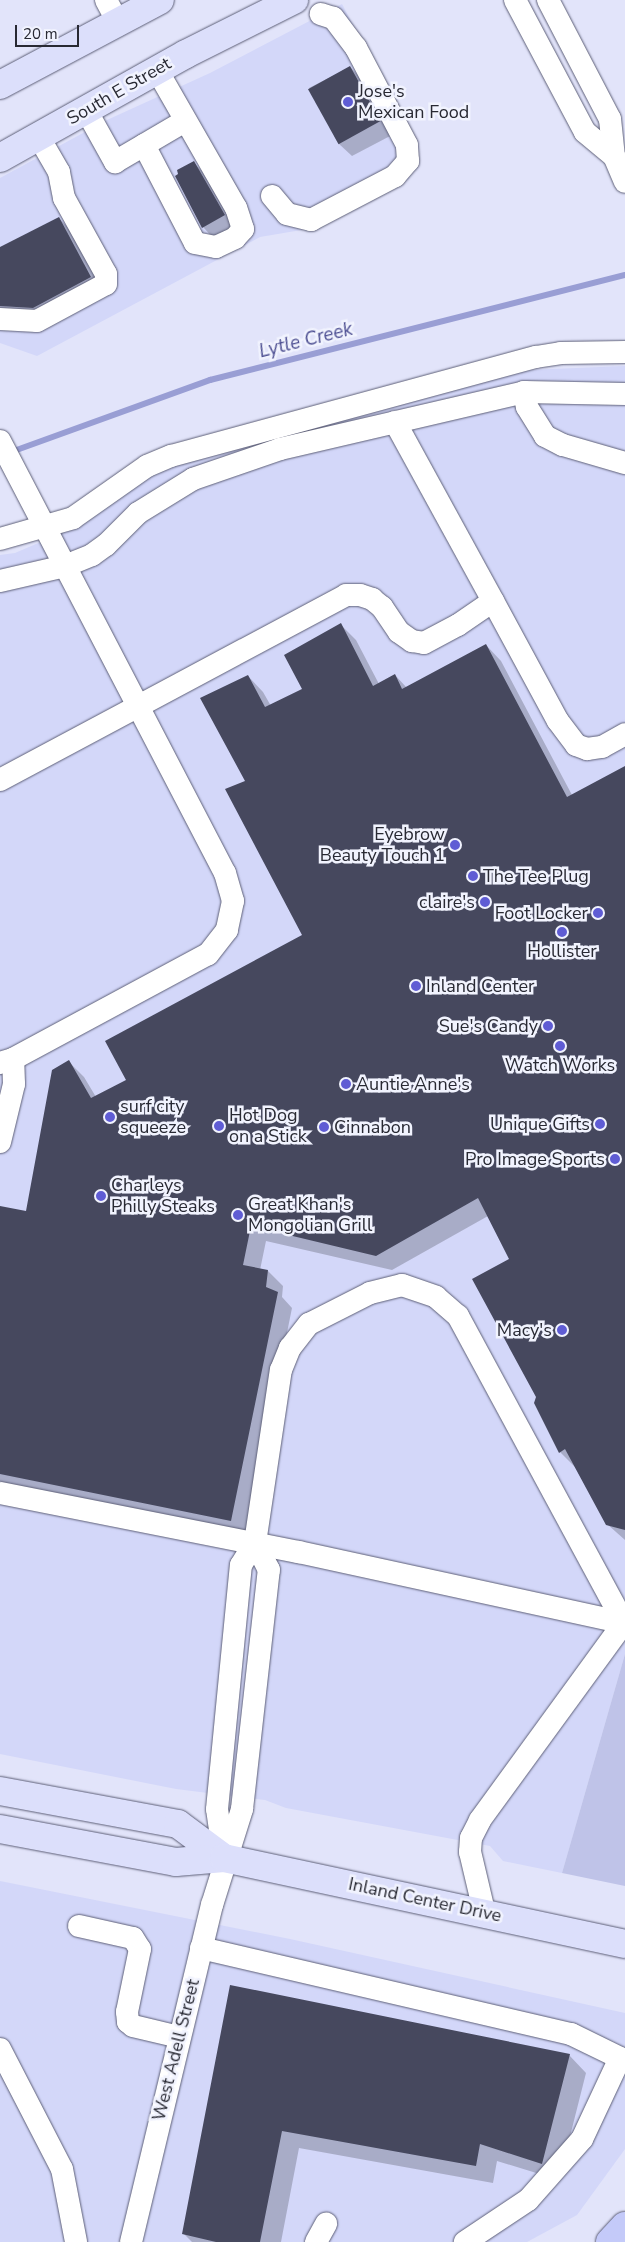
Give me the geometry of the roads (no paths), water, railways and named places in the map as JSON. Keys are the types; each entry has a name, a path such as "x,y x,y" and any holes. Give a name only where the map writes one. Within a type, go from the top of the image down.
{"highway":[{"path":"610,2242 625,2226"}],"main road":[{"path":"0,85 112,11 160,0"},
{"name":"South E Street","path":"0,158 39,138 157,70 294,0"},
{"name":"Inland Center Drive","path":"0,1791 178,1824 224,1858"},
{"name":"Inland Center Drive","path":"0,1829 176,1862 224,1858 484,1911 625,1944"}],"street":[{"path":"515,0 586,132 614,156"},
{"path":"548,0 610,118 614,156 625,182"},
{"path":"272,196 287,214 311,220 395,176 408,161 407,145 356,48 333,18 320,14"},
{"path":"144,145 195,243 216,247 235,238 243,229 241,219 202,144 185,121 157,70"},
{"path":"560,84 585,71"},
{"path":"86,110 115,162 185,121"},
{"path":"0,319 36,321 106,284 106,274 64,198 59,172 39,138"},
{"path":"0,539 42,522 73,518 147,466 171,456 536,357 560,353 625,352"},
{"path":"524,392 527,407 545,436 563,445 625,463"},
{"path":"0,581 65,566 106,546 138,513 193,479 280,449 524,392 625,394"},
{"path":"396,422 558,721 576,745 587,749 602,746 625,734"},
{"path":"0,442 225,873 233,901 227,930 208,954 6,1061 14,1084 0,1142"},
{"path":"0,780 346,595 360,595 372,599 382,607 399,632 412,641 424,643 458,625 493,601"},
{"path":"224,1858 217,1809 218,1790 241,1565 255,1543 281,1370 290,1348 309,1324 370,1293 402,1285 436,1297 458,1316 624,1622"},
{"path":"0,1493 255,1543 624,1622"},
{"path":"484,1911 470,1852 474,1832 624,1622"},
{"name":"West Adell Street","path":"131,2242 179,2037 224,1858"},
{"path":"79,1926 134,1938 140,1949 127,2012 128,2022 133,2026 179,2037"},
{"path":"201,1948 571,2034 620,2058 582,2139 528,2200 465,2242"},
{"path":"0,2049 62,2169 81,2241"}],"waterway":[{"name":"Lytle Creek","path":"11,452 210,380 625,275"}],"place":[{"name":"Jose's Mexican Food","path":"348,102"},
{"name":"Eyebrow Beauty Touch 1","path":"455,845"},
{"name":"The Tee Plug","path":"473,876"},
{"name":"claire's","path":"485,902"},
{"name":"Foot Locker","path":"598,913"},
{"name":"Hollister","path":"562,932"},
{"name":"Inland Center","path":"416,986"},
{"name":"Sue's Candy","path":"548,1026"},
{"name":"Watch Works","path":"560,1046"},
{"name":"Auntie Anne's","path":"346,1084"},
{"name":"surf city squeeze","path":"110,1117"},
{"name":"Unique Gifts","path":"600,1124"},
{"name":"Hot Dog on a Stick","path":"219,1126"},
{"name":"Cinnabon","path":"324,1127"},
{"name":"Pro Image Sports","path":"615,1159"},
{"name":"Charleys Philly Steaks","path":"101,1196"},
{"name":"Great Khan's Mongolian Grill","path":"238,1215"},
{"name":"Macy's","path":"562,1330"}]}
